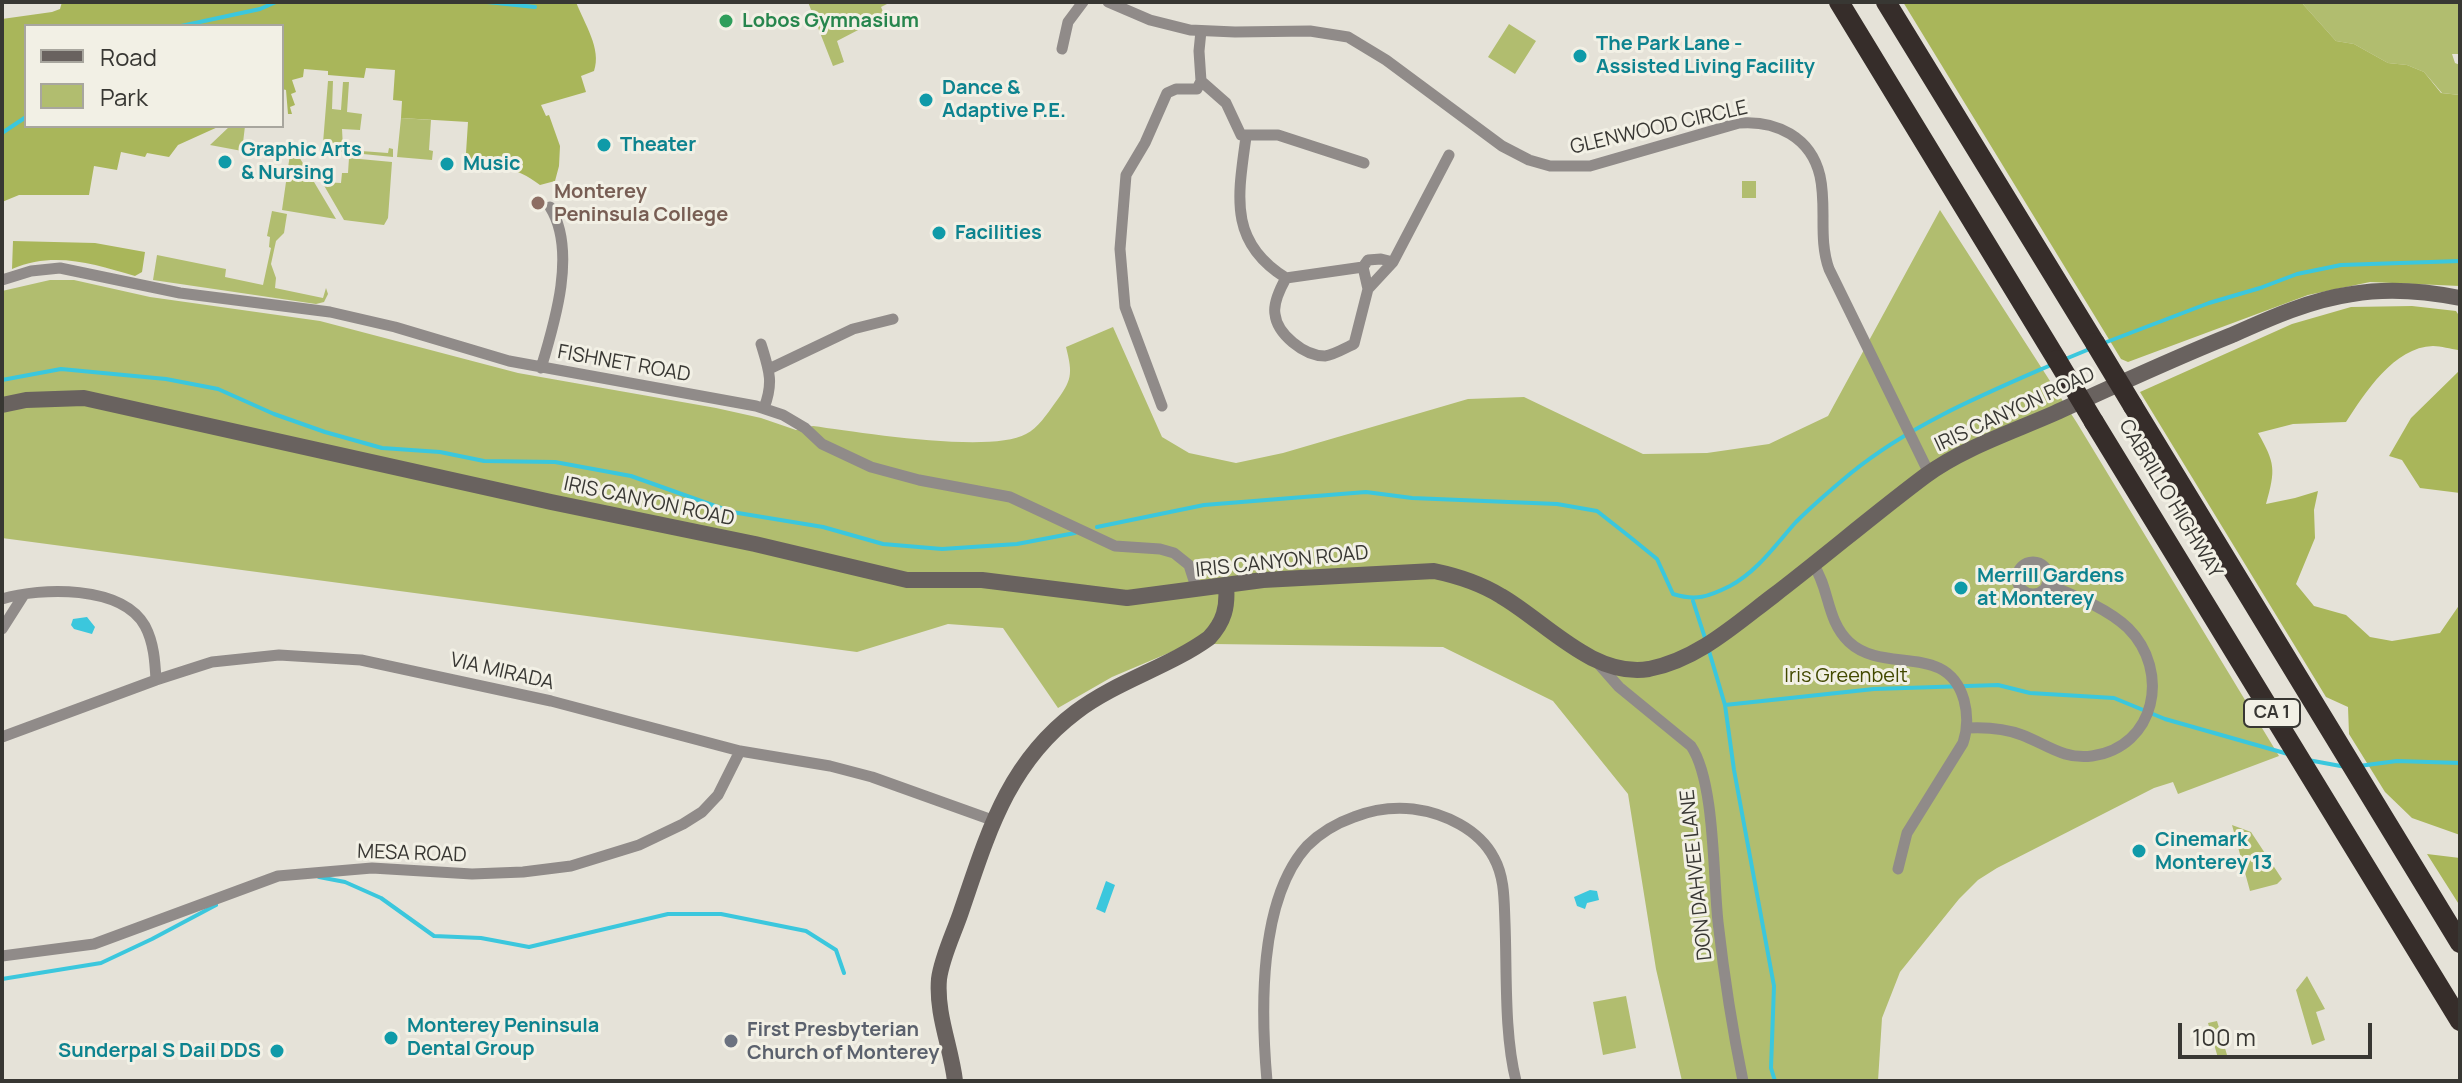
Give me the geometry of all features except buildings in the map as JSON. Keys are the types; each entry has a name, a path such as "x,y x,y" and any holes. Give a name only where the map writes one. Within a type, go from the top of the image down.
{"highway":[{"name":"CABRILLO HIGHWAY","path":"1839,2 2460,1021"},
{"name":"CABRILLO HIGHWAY","path":"1886,2 2456,936"},
{"path":"2449,1003 2460,1035"}],"street":[{"path":"1062,49 1068,22 1083,2"},
{"name":"GLENWOOD CIRCLE","path":"1108,2 1150,20 1201,31 1310,31 1348,37 1386,60 1502,146 1529,160 1550,166 1590,166 1739,123 1762,122 1786,129 1816,163 1821,187 1821,239 1826,260 1929,473"},
{"path":"1162,406 1125,307 1120,231 1126,175 1145,143 1167,93 1176,89 1197,89 1201,81 1201,31"},
{"path":"1201,81 1221,97 1232,112 1239,132 1246,137 1278,135 1364,163"},
{"path":"1246,137 1240,193 1242,226 1256,254 1286,278 1363,267 1368,260 1393,262"},
{"path":"1368,289 1393,262 1449,155"},
{"path":"541,368 553,325 562,267 561,232 550,207"},
{"path":"1286,278 1274,311 1278,327 1309,353 1326,356 1354,344 1368,289 1363,267"},
{"name":"FISHNET ROAD","path":"2,280 45,269 77,270 180,293 330,312 541,368 764,408 805,428 822,444 871,467 919,480 1010,497 1115,546 1174,553 1189,565 1197,590"},
{"name":"IRIS CANYON ROAD","path":"2,405 26,400 84,398 907,580 982,580 1127,598 1226,585 1362,573 1434,571 1459,576 1503,597 1597,662 1629,670 1649,669 1696,651 1750,615 1929,473 1972,450 2158,365 2289,311 2352,294 2426,291 2460,298"},
{"path":"769,369 853,329 893,319"},
{"path":"761,344 769,369 771,391 764,408"},
{"path":"1813,564 1822,578 1831,614 1847,640 1871,656 1925,662 1943,670 1962,694 1967,728 1963,743 1907,833 1898,869"},
{"path":"1967,728 2001,729 2023,735 2056,752 2082,757 2118,747 2135,735 2147,717 2152,698 2152,677 2137,638 2115,618 2047,584"},
{"path":"955,1081 944,1030 939,976 992,820 1026,762 1042,742 1075,713 1112,688 1209,638 1220,626 1226,610 1226,585"},
{"path":"2,599 32,592 66,592 112,600 131,610 145,626 155,657 156,680"},
{"path":"2,629 23,596"},
{"name":"VIA MIRADA","path":"2,737 212,662 279,655 361,660 551,701 740,751 830,766 872,777 992,820"},
{"name":"DON DAHVEE LANE","path":"1597,662 1619,687 1691,746 1698,757 1706,783 1718,921 1733,1037 1743,1081"},
{"name":"MESA ROAD","path":"2,956 94,944 278,876 372,868 472,874 571,866 639,845 702,812 718,795 740,751"},
{"path":"1267,1081 1263,1033 1265,982 1275,915 1288,875 1307,846 1332,827 1363,814 1397,808 1425,811 1457,823 1472,832 1495,858 1503,883 1511,1043 1516,1081"}],"green space":[{"path":"62,2 576,2 594,45 596,63 594,71 581,76 586,92 541,105 546,116 549,115 560,146 555,181 540,185 513,170 462,162 463,153 466,153 468,122 401,118 402,101 393,100 395,70 366,68 364,78 304,69 303,77 292,80 296,92 291,94 295,105 290,107 292,114 288,114 284,90 284,24 24,24 24,128 216,128 178,145 169,157 147,153 145,157 121,152 117,170 94,166 89,195 19,195 2,202 2,19 60,9"},
{"path":"808,2 891,2 881,7 885,16 837,41 844,62 833,66"},
{"path":"1903,2 2301,2 2336,41 2354,44 2388,63 2407,65 2424,72 2441,93 2460,95 2460,286 2370,282 2308,295 2128,362 2121,359"},
{"path":"2301,2 2460,2 2460,54 2452,54 2455,63 2460,65 2460,95 2442,93 2424,72 2407,65 2388,63 2354,44 2336,41"},
{"path":"1509,24 1536,41 1515,74 1488,57"},
{"path":"328,81 333,81 332,109 341,110 343,82 349,82 347,112 362,114 360,130 342,129 343,148 361,146 361,151 388,153 389,148 393,149 393,157 333,151 334,144 323,143"},
{"path":"401,118 431,120 429,150 433,151 432,160 397,157"},
{"path":"228,128 245,128 242,151 210,145"},
{"path":"290,154 298,155 336,219 282,210"},
{"path":"349,158 392,162 388,218 384,225 344,220 322,182 341,183 342,173 348,173"},
{"path":"1742,181 1756,181 1756,198 1742,198"},
{"name":"Iris Greenbelt","path":"1940,210 2077,423 2279,756 2178,794 2173,782 2154,788 1978,880 1900,972 1882,1018 1878,1081 1682,1081 1656,969 1628,794 1553,701 1443,647 1213,644 1197,641 1112,677 1058,708 1003,628 948,624 857,652 2,538 2,291 50,280 74,280 150,297 320,321 518,373 716,408 796,430 813,426 955,442 1009,440 1034,428 1061,395 1070,371 1066,347 1113,327 1162,437 1189,453 1236,463 1283,453 1468,399 1524,397 1643,454 1707,453 1769,444 1828,416"},
{"path":"272,211 287,214 284,233 276,241 271,264 276,278 275,288 323,298 326,288 328,294 324,302 316,304 153,280 157,255 226,269 225,277 263,285 271,248 270,237 267,236"},
{"path":"13,241 95,243 145,252 142,272 135,276 59,260 12,269"},
{"path":"2412,306 2456,311 2460,317 2460,353 2458,350 2433,346 2406,354 2382,374 2346,422 2293,424 2258,433 2272,467 2266,504 2318,491 2314,510 2315,538 2296,584 2314,606 2346,615 2370,637 2392,641 2440,633 2460,604 2460,835 2412,818 2385,792 2349,734 2348,707 2326,697 2140,392 2292,324 2351,307"},
{"path":"2460,370 2460,493 2420,488 2402,460 2389,456 2411,418"},
{"path":"2232,825 2251,832 2282,879 2277,884 2250,891"},
{"path":"2427,854 2460,858 2460,906"},
{"path":"2307,976 2325,1009 2316,1012 2325,1040 2312,1045 2296,990"},
{"path":"1626,996 1636,1048 1603,1055 1593,1002"},
{"path":"2217,1021 2227,1055 2218,1058 2208,1023"}],"water":[{"path":"87,617 95,627 92,634 74,629 71,625 73,619"},
{"path":"1106,881 1115,885 1105,913 1096,909"},
{"path":"1590,890 1597,891 1599,900 1587,903 1585,909 1577,906 1574,897"}],"waterway":[{"path":"190,24 260,9 276,2"},
{"path":"487,2 535,7"},
{"path":"2,133 24,118"},
{"path":"2104,343 2297,274 2341,265 2460,261"},
{"path":"2063,360 2092,348"},
{"path":"1097,527 1204,505 1366,492 1412,498 1557,504 1597,511 1657,559 1673,594 1702,597 1730,586 1749,573 1809,509 1851,473 1897,440 1947,412 2051,365"},
{"path":"2,380 61,369 166,379 218,389 274,414 382,448 440,452 484,461 555,462 631,476 732,512 823,527 883,544 942,549 1017,544 1075,533"},
{"path":"1693,601 1705,638"},
{"path":"1709,651 1725,705 1774,986 1771,1068 1775,1081"},
{"path":"1725,705 1874,689 1998,685 2030,693 2114,698 2165,719 2288,754"},
{"path":"2308,760 2346,767"},
{"path":"2359,766 2397,761 2460,763"},
{"path":"319,877 345,882 381,898 434,936 481,938 529,947 668,914 721,914 806,931 836,950 844,973"},
{"path":"2,979 101,963 216,905"}],"place":[{"name":"Lobos Gymnasium","path":"726,21"},
{"name":"The Park Lane - Assisted Living Facility","path":"1580,56"},
{"name":"Dance & Adaptive P.E.","path":"926,100"},
{"name":"Theater","path":"604,145"},
{"name":"Graphic Arts & Nursing","path":"225,162"},
{"name":"Music","path":"447,164"},
{"name":"Monterey Peninsula College","path":"538,203"},
{"name":"Facilities","path":"939,233"},
{"name":"Merrill Gardens at Monterey","path":"1961,588"},
{"name":"Cinemark Monterey 13","path":"2139,851"},
{"name":"Monterey Peninsula Dental Group","path":"391,1038"},
{"name":"First Presbyterian Church of Monterey","path":"731,1041"},
{"name":"Sunderpal S Dail DDS","path":"277,1051"}]}
